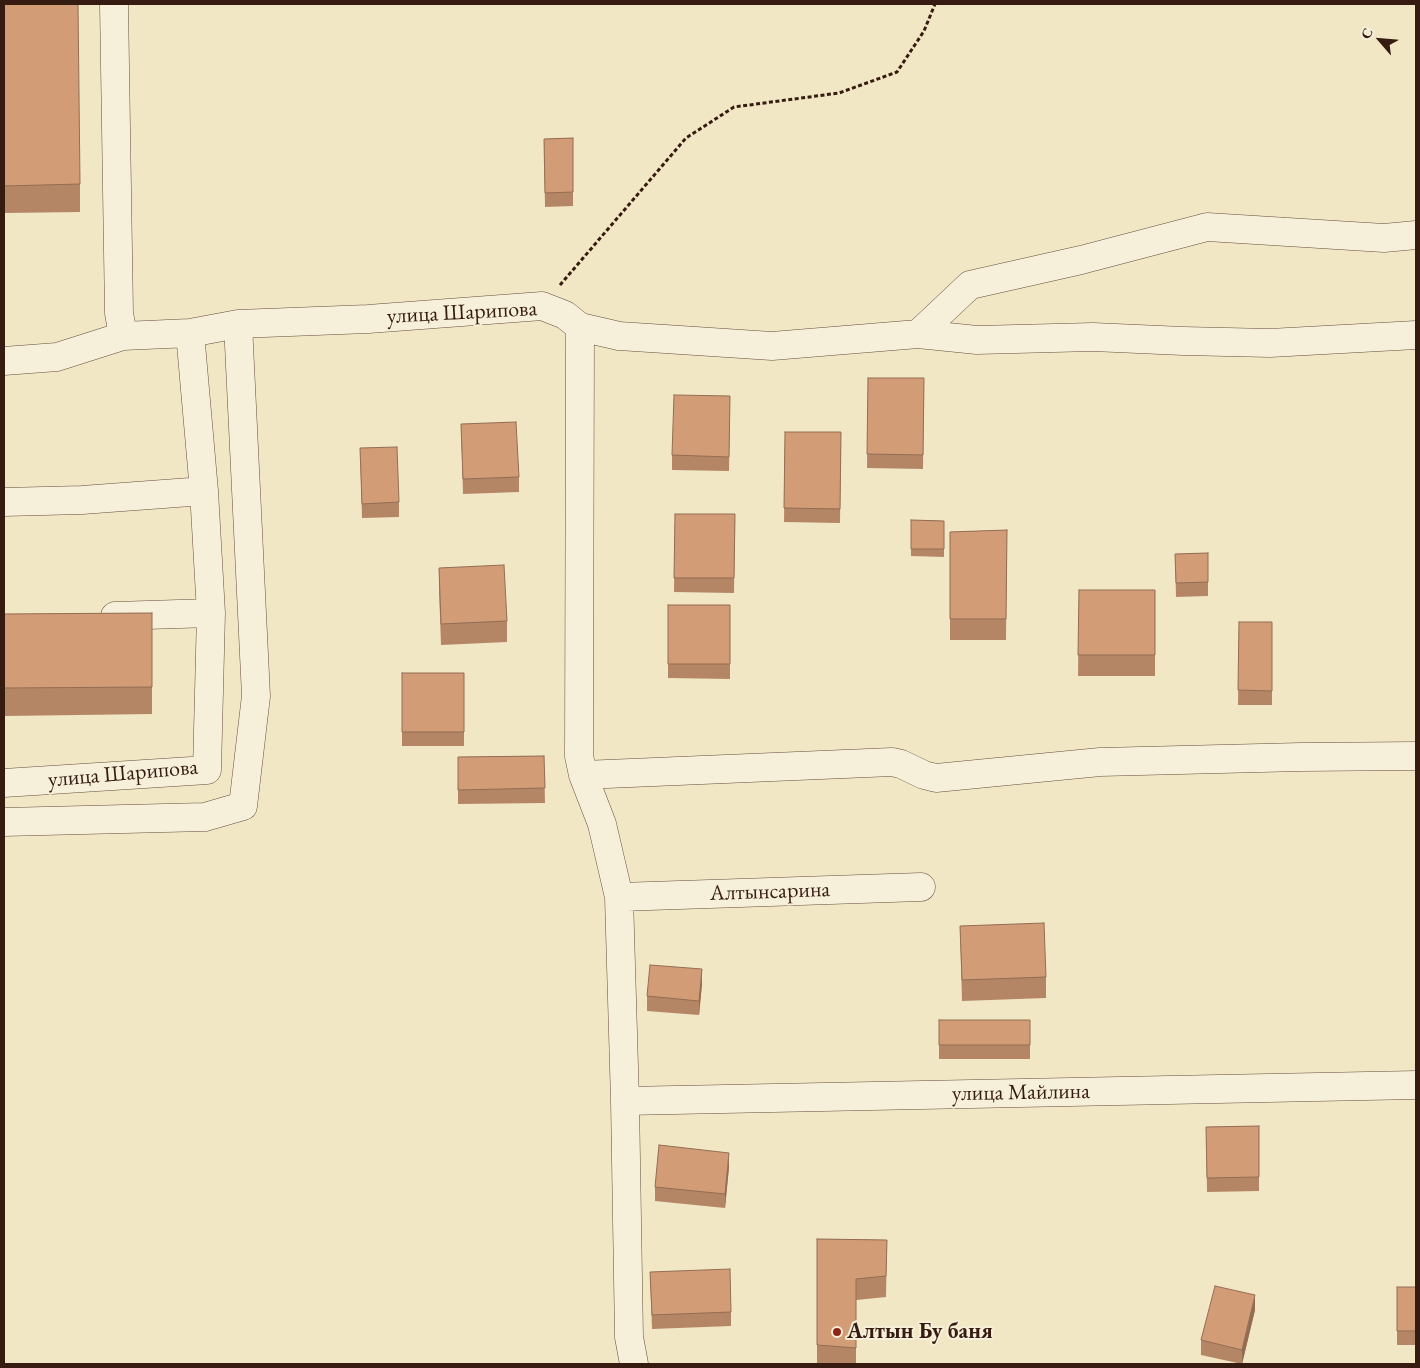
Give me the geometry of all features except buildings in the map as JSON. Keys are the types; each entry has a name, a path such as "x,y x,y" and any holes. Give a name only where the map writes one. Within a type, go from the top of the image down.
{"street":[{"path":"114,4 119,312 123,336"},
{"path":"918,334 970,285 1081,260 1208,227 1384,238 1416,235"},
{"name":"улица Шарипова","path":"4,361 57,357 123,336 190,333 238,324 368,319 542,306 564,315 580,327 619,336 772,346 918,334 977,340 1093,337 1270,342 1416,335"},
{"path":"4,822 205,817 243,806 256,696 238,324"},
{"path":"580,327 579,756 583,775 602,824 619,897 629,1337 634,1364"},
{"name":"улица Шарипова","path":"4,782 207,770 211,613 204,491 190,333"},
{"path":"4,502 82,500 204,491"},
{"path":"92,616 211,613"},
{"path":"583,775 892,762 936,778 1100,762 1416,756"},
{"name":"Алтынсарина","path":"619,897 921,888"},
{"name":"улица Майлина","path":"625,1101 1416,1085"}],"path":[{"path":"542,306 686,138 734,108 839,93 897,72 924,31 935,4"}],"place":[{"name":"Алтын Бу баня","path":"837,1332"}]}
